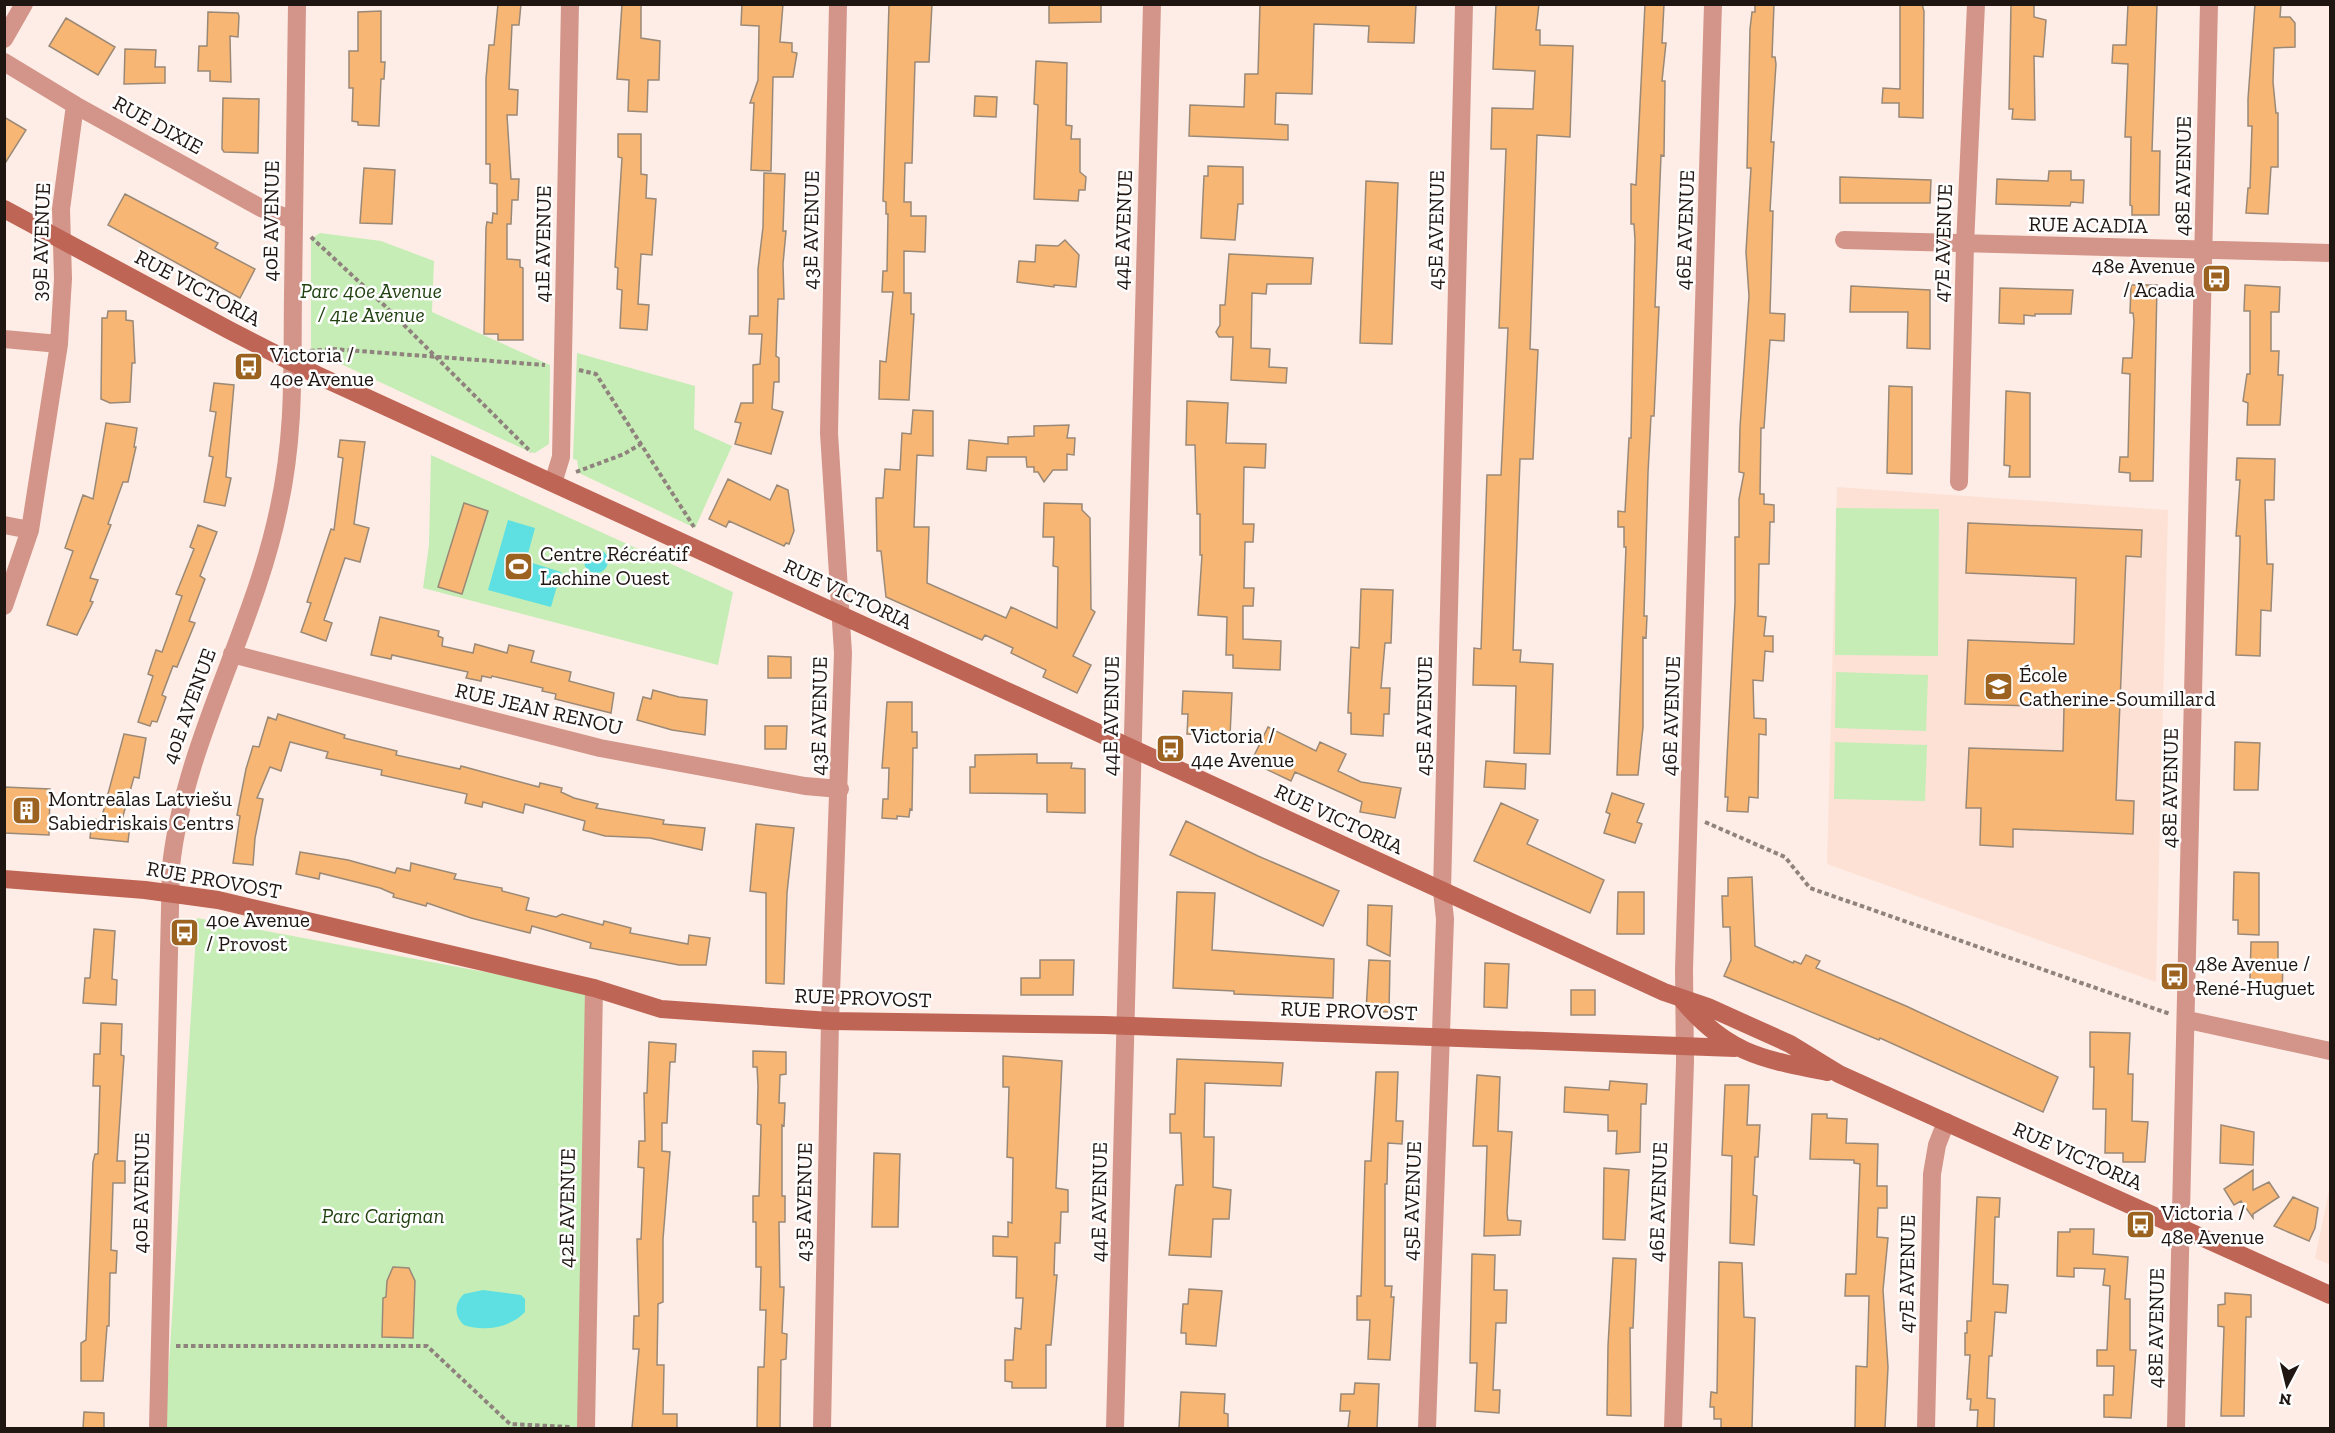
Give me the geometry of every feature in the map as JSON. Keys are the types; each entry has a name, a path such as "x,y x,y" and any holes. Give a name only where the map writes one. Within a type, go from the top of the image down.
{"main road":[{"name":"RUE VICTORIA","path":"4,209 293,364 1442,891 1683,1000 1708,1007 1790,1044 1839,1074 2331,1295"},
{"name":"RUE PROVOST","path":"4,879 170,892 218,900 594,988 661,1009 830,1021 1125,1026 1735,1048"},
{"name":"RUE VICTORIA","path":"1683,1000 1701,1022 1735,1048 1783,1063 1839,1074"}],"street":[{"path":"4,39 24,4"},
{"name":"40E AVENUE","path":"158,1428 170,892 174,839 183,792 270,543 280,503 293,403 293,220 297,4"},
{"name":"41E AVENUE","path":"553,483 561,457 570,4"},
{"name":"43E AVENUE","path":"822,1428 830,1021 840,789 842,615 829,433 838,4"},
{"name":"44E AVENUE","path":"1115,1428 1152,4"},
{"name":"45E AVENUE","path":"1427,1428 1445,919 1442,891 1464,4"},
{"name":"46E AVENUE","path":"1673,1428 1684,1046 1683,1000 1713,4"},
{"name":"47E AVENUE","path":"1959,482 1965,245 1976,4"},
{"name":"48E AVENUE","path":"2176,1428 2180,1227 2179,1018 2205,251 2209,4"},
{"name":"RUE DIXIE","path":"4,62 75,105 261,208 293,220"},
{"name":"39E AVENUE","path":"4,606 30,530 59,344 61,209 75,105"},
{"name":"RUE ACADIA","path":"1844,240 2331,253"},
{"path":"4,339 59,344"},
{"path":"4,525 30,530"},
{"name":"RUE JEAN RENOU","path":"232,654 600,748 805,786 840,789"},
{"name":"42E AVENUE","path":"585,1428 594,988"},
{"path":"2179,1018 2331,1051"},
{"name":"47E AVENUE","path":"1926,1428 1932,1174 1937,1145 1946,1122"}],"path":[{"path":"293,220 534,454"},
{"path":"310,351 332,349 438,359 562,366"},
{"path":"596,374 696,531"},
{"path":"576,472 624,454 641,444"},
{"path":"1690,815 1785,857 1810,888 2179,1018"},
{"path":"159,1346 427,1347 510,1424 585,1428"}],"shaded area":[{"name":"École Catherine-Soumillard","path":"1837,487 2168,510 2156,982 1827,864"},
{"path":"2330,1186 2330,1265 2315,1258"}],"green space":[{"name":"Parc 40e Avenue / 41e Avenue","path":"320,233 381,241 434,261 432,312 550,365 549,444 535,453 530,452 311,350 311,239"},
{"path":"577,353 695,386 694,429 732,446 695,528 579,473 577,460 573,459"},
{"path":"431,455 733,592 718,665 423,588 429,545"},
{"path":"1836,508 1939,509 1938,656 1835,655"},
{"path":"1836,672 1928,675 1926,731 1835,728"},
{"path":"1835,742 1927,745 1925,801 1834,799"},
{"name":"Parc Carignan","path":"197,918 591,992 584,1428 165,1428"}],"water":[{"name":"Centre Récréatif Lachine Ouest","path":"508,520 535,528 526,561 561,572 551,607 488,590"},
{"path":"596,549 604,553 608,561 604,569 596,573 588,569 584,561 588,553"},
{"path":"483,1290 521,1295 525,1299 525,1312 512,1322 496,1327 480,1328 464,1325 458,1318 456,1310 458,1301 464,1294"}],"building":[{"path":"498,4 521,4 519,25 512,25 509,89 518,90 517,115 507,115 511,179 519,179 518,200 512,200 511,224 507,224 507,259 520,260 520,267 523,268 523,340 498,340 498,334 484,334 486,228 487,222 492,223 493,213 497,214 497,184 490,183 490,164 486,164 486,79 489,45 494,45"},
{"path":"622,4 641,4 641,38 660,41 659,80 648,80 647,112 628,111 629,80 617,79"},
{"path":"742,4 783,4 780,42 792,43 792,52 797,53 793,77 773,77 771,171 751,170 754,103 750,103 758,80 759,26 741,25"},
{"path":"889,4 932,4 929,62 915,62 912,163 905,163 904,202 911,202 911,216 926,216 925,252 904,251 904,293 911,293 911,314 914,314 909,400 879,399 880,361 886,362 893,292 882,292 883,271 887,271 888,214 886,214 886,202 883,201"},
{"path":"1049,4 1101,4 1101,22 1049,23"},
{"path":"1260,4 1416,4 1414,43 1368,42 1369,26 1314,24 1312,94 1276,93 1275,124 1288,125 1288,140 1189,136 1190,105 1244,107 1245,74 1258,74"},
{"path":"1496,4 1539,4 1536,30 1540,30 1540,45 1573,46 1570,137 1537,135 1530,349 1538,350 1533,459 1520,459 1513,650 1521,650 1520,662 1553,664 1550,754 1514,753 1516,686 1473,685 1474,648 1481,649 1487,475 1501,475 1508,328 1499,328 1506,149 1491,149 1492,108 1533,109 1535,71 1493,69"},
{"path":"1645,4 1664,4 1662,43 1666,43 1662,81 1665,81 1664,156 1661,155 1655,307 1659,307 1654,416 1651,416 1648,473 1644,616 1647,616 1646,638 1643,637 1643,727 1638,775 1617,775 1626,547 1624,547 1624,527 1618,527 1618,511 1625,512 1629,438 1631,438 1635,240 1634,224 1631,224 1631,184 1636,185"},
{"path":"1755,4 1774,4 1772,57 1775,57 1776,64 1771,142 1774,142 1770,211 1773,211 1770,313 1785,314 1784,341 1770,340 1764,428 1761,428 1760,494 1764,494 1764,504 1774,505 1774,522 1770,522 1769,564 1759,564 1758,616 1766,617 1764,636 1773,636 1773,652 1765,651 1763,681 1753,680 1754,718 1766,719 1766,735 1759,734 1758,798 1749,797 1748,812 1727,811 1728,797 1725,797 1735,603 1735,537 1739,537 1739,499 1744,473 1739,472 1740,427 1749,296 1746,252 1751,168 1747,168 1750,29"},
{"path":"1900,4 1922,4 1924,11 1923,118 1899,117 1899,103 1882,103 1883,88 1900,89"},
{"path":"2011,4 2034,4 2034,17 2046,20 2043,57 2034,56 2035,120 2012,119 2013,109 2009,109"},
{"path":"2128,4 2157,4 2152,151 2160,151 2159,215 2132,215 2130,205 2131,137 2125,137 2128,64 2112,63 2113,45 2126,45"},
{"path":"2255,4 2281,4 2280,17 2290,17 2295,23 2295,47 2274,48 2273,82 2276,113 2278,113 2278,167 2271,167 2268,214 2246,213 2248,188 2250,188 2252,126 2248,126 2248,99"},
{"path":"381,11 381,62 385,62 384,79 381,79 379,126 358,125 358,122 352,121 353,88 349,88 349,51 358,51 358,12"},
{"path":"208,12 238,13 239,16 238,37 230,36 231,82 210,81 210,71 198,71 199,46 207,46"},
{"path":"66,18 115,47 98,75 49,46"},
{"path":"125,49 156,50 155,67 165,67 165,83 124,84"},
{"path":"1036,61 1067,63 1066,125 1072,126 1071,139 1080,139 1080,172 1086,177 1085,190 1079,190 1078,201 1034,199 1038,105 1034,104"},
{"path":"975,96 997,97 996,117 974,116"},
{"path":"223,98 259,99 258,153 224,152 222,149"},
{"path":"4,117 26,130 4,165"},
{"path":"618,134 641,134 641,174 647,175 646,198 656,199 652,255 641,254 638,304 649,305 647,330 620,328 622,290 617,289 618,268 615,267 622,158 618,157"},
{"path":"1208,166 1243,167 1243,204 1238,204 1235,240 1201,238 1204,176 1208,176"},
{"path":"364,168 395,170 392,224 360,223"},
{"path":"2049,171 2071,171 2071,180 2084,180 2083,203 2071,202 2070,206 1996,204 1997,179 2048,181"},
{"path":"764,173 785,174 784,299 778,299 776,356 779,358 779,382 774,382 772,409 783,412 771,454 735,444 741,423 735,422 741,403 753,403 753,365 760,364 762,334 749,334 750,316 758,316 758,269 763,227"},
{"path":"1840,177 1931,180 1930,203 1840,203"},
{"path":"1366,181 1398,183 1392,344 1360,343"},
{"path":"125,194 218,243 215,248 255,269 240,298 108,225"},
{"path":"1065,240 1079,255 1076,287 1054,285 1054,287 1017,282 1019,261 1035,262 1036,245 1058,246"},
{"path":"1229,254 1313,258 1311,284 1267,284 1266,294 1252,293 1251,348 1270,349 1269,367 1287,368 1286,383 1231,380 1233,337 1219,337 1216,332 1220,325 1220,305 1225,305"},
{"path":"2131,285 2157,285 2153,481 2130,481 2130,473 2119,472 2120,457 2128,457 2130,374 2122,373 2123,358 2132,358 2134,321 2133,313 2130,313"},
{"path":"2245,285 2280,287 2279,312 2271,312 2271,351 2279,351 2278,375 2283,375 2280,425 2247,425 2248,403 2243,401 2247,374 2250,374 2250,311 2244,311"},
{"path":"1851,286 1930,290 1930,349 1907,348 1908,312 1850,312"},
{"path":"2000,288 2073,290 2071,314 2024,315 2024,324 1999,323"},
{"path":"108,311 126,311 126,320 133,321 135,363 132,363 130,402 110,403 101,399 102,318 107,318"},
{"path":"214,383 234,385 226,477 231,478 225,506 204,502 213,457 209,456 216,412 210,411"},
{"path":"1889,386 1912,387 1912,474 1887,473"},
{"path":"2006,391 2030,393 2030,477 2009,477 2010,466 2004,465"},
{"path":"1187,401 1228,403 1226,443 1266,444 1265,468 1244,467 1243,524 1254,524 1253,542 1245,542 1244,588 1254,588 1253,606 1243,606 1243,639 1281,641 1280,670 1233,668 1233,655 1226,655 1227,617 1198,615 1202,555 1200,555 1200,514 1197,514 1195,445 1186,445"},
{"path":"913,410 933,411 933,456 917,455 914,527 929,527 927,583 1006,618 1011,607 1057,628 1058,567 1053,566 1054,537 1043,537 1044,503 1082,504 1082,510 1090,518 1091,609 1095,612 1073,656 1091,665 1077,693 1043,677 1046,670 1011,653 1013,648 985,635 982,640 886,597 881,551 877,551 876,498 883,498 885,469 900,470 902,433 911,434"},
{"path":"106,423 137,428 134,447 136,447 128,482 123,482 108,524 111,525 90,578 98,580 90,601 93,602 77,635 47,625 73,551 65,548 83,495 93,499"},
{"path":"1069,425 1067,438 1075,438 1074,455 1067,454 1067,470 1053,470 1044,482 1038,472 1034,472 1034,467 1027,467 1026,457 987,457 986,471 967,469 969,440 1008,444 1008,437 1034,436 1034,426"},
{"path":"340,440 365,442 354,524 369,528 360,562 345,558 324,620 332,623 326,641 301,632 311,603 307,602 331,529 334,530 343,458 338,457"},
{"path":"2237,458 2275,459 2274,500 2265,500 2267,564 2273,564 2271,611 2261,610 2260,656 2236,655 2240,544 2240,536 2236,536 2240,480 2236,480"},
{"path":"728,479 770,500 777,485 788,490 794,531 789,544 786,543 784,546 729,521 726,527 709,519"},
{"path":"464,503 488,511 462,594 438,587"},
{"path":"1968,523 2142,530 2141,557 2126,556 2116,800 2134,801 2133,834 2013,829 2013,847 1980,845 1981,808 1966,808 1969,748 2063,751 2064,707 1965,704 1968,640 2074,644 2076,578 1966,573"},
{"path":"198,525 217,532 200,576 205,579 189,621 195,623 177,667 173,666 162,695 166,697 157,722 152,721 150,726 138,722 153,676 148,674 156,650 162,652 182,596 176,594 194,549 190,547"},
{"path":"1361,589 1393,590 1391,643 1385,643 1381,688 1390,688 1389,714 1384,714 1383,736 1351,734 1351,713 1348,713 1351,647 1359,648"},
{"path":"380,617 439,631 438,636 443,638 442,646 473,653 475,644 507,653 509,645 534,651 531,662 571,672 569,681 614,693 611,713 555,699 556,694 542,691 543,688 492,676 491,678 482,676 481,681 466,678 468,672 392,655 391,659 371,655"},
{"path":"768,656 791,657 791,678 768,678"},
{"path":"653,690 679,697 707,700 705,735 672,730 637,720 643,697 651,699"},
{"path":"1183,691 1232,693 1230,736 1187,734 1188,714 1182,714"},
{"path":"887,702 912,702 912,732 917,732 917,748 913,748 912,810 910,809 909,817 897,816 897,819 882,818 883,799 888,799 889,768 882,768"},
{"path":"278,714 345,735 344,738 397,751 396,755 460,769 461,766 539,787 540,783 562,788 561,792 574,798 598,804 596,808 664,820 663,824 705,828 702,850 650,838 605,836 583,830 585,821 525,804 523,813 483,802 482,807 465,803 467,794 381,775 382,770 326,758 328,752 290,742 281,771 270,767 257,798 263,799 255,838 253,865 233,863 240,816 237,815 246,769 253,746 259,747 268,717 276,720"},
{"path":"765,726 787,726 786,749 765,749"},
{"path":"1268,727 1316,751 1320,742 1346,754 1338,771 1361,782 1401,788 1395,818 1360,812 1362,802 1295,772 1291,781 1251,762"},
{"path":"124,734 146,738 139,778 134,777 121,823 130,824 128,842 90,838 92,819 101,820"},
{"path":"2235,742 2260,743 2258,790 2234,790"},
{"path":"1037,754 1037,763 1072,763 1071,768 1085,769 1085,813 1047,812 1047,794 970,793 970,767 975,767 975,755"},
{"path":"1486,761 1526,764 1525,789 1484,787"},
{"name":"Montreālas Latviešu Sabiedriskais Centrs","path":"4,787 50,789 49,835 4,833"},
{"path":"1612,793 1644,804 1637,822 1642,824 1635,843 1604,833 1610,814 1606,812"},
{"path":"1501,803 1538,820 1527,844 1604,880 1590,913 1474,861"},
{"path":"1186,821 1258,856 1339,891 1323,926 1170,855"},
{"path":"756,824 794,828 787,893 784,984 766,983 766,893 750,891"},
{"path":"300,852 348,860 395,873 397,868 410,871 411,863 456,874 454,879 502,888 502,891 529,898 526,910 556,917 562,914 603,925 604,921 631,928 630,933 688,944 689,935 710,938 706,965 679,965 590,948 591,943 532,926 530,933 471,918 427,903 426,906 393,897 394,894 380,888 320,873 319,879 296,874"},
{"path":"2234,872 2259,873 2259,935 2238,934 2238,920 2233,920"},
{"path":"1752,877 1755,946 1793,963 1794,961 1801,964 1806,955 1820,961 1816,968 1906,1006 2058,1077 2043,1112 1880,1038 1879,1040 1724,976 1731,960 1730,927 1723,927 1722,896 1728,896 1728,878"},
{"path":"1177,892 1215,893 1212,950 1334,959 1333,998 1234,994 1234,991 1173,988"},
{"path":"1618,892 1644,892 1644,934 1617,934"},
{"path":"1368,905 1392,906 1390,956 1367,945"},
{"path":"94,929 115,931 112,979 117,980 116,1005 83,1003 85,978 90,978"},
{"path":"2251,942 2278,942 2278,961 2283,960 2282,997 2258,995 2258,980 2250,979"},
{"path":"1040,960 1074,960 1073,995 1021,995 1021,978 1040,978"},
{"path":"1369,960 1390,961 1389,1012 1366,1011"},
{"path":"1485,963 1509,964 1507,1008 1484,1007"},
{"path":"1571,990 1595,990 1595,1015 1571,1015"},
{"path":"101,1023 122,1024 121,1055 124,1056 117,1161 125,1161 125,1183 113,1183 111,1250 117,1251 116,1273 110,1273 109,1326 107,1326 103,1381 81,1381 81,1343 86,1340 93,1162 95,1154 98,1154 100,1086 93,1086 94,1054 100,1054"},
{"path":"2090,1032 2130,1033 2128,1074 2133,1074 2132,1121 2148,1122 2145,1162 2123,1162 2123,1153 2105,1153 2106,1109 2093,1109 2094,1067 2090,1067"},
{"path":"649,1042 676,1044 675,1062 670,1062 667,1123 662,1123 662,1151 670,1152 663,1239 663,1302 658,1304 657,1365 664,1365 663,1414 677,1414 677,1428 632,1428 639,1349 633,1349 634,1316 639,1316 637,1239 641,1239 644,1168 638,1167 639,1141 645,1141 644,1093 647,1093"},
{"path":"753,1051 786,1052 786,1074 780,1075 779,1103 785,1103 784,1126 782,1125 782,1196 785,1196 785,1222 779,1222 780,1287 784,1287 782,1333 787,1334 786,1359 781,1360 780,1428 757,1428 758,1367 764,1367 766,1310 760,1310 761,1267 756,1267 756,1222 753,1222 753,1196 759,1196 761,1125 757,1124 757,1067 753,1067"},
{"path":"1003,1056 1062,1061 1056,1188 1068,1190 1068,1212 1061,1212 1060,1243 1055,1243 1054,1275 1057,1275 1051,1345 1046,1345 1046,1388 1012,1388 1012,1382 1005,1381 1005,1360 1013,1360 1015,1328 1021,1329 1023,1298 1016,1298 1017,1257 993,1256 993,1236 1008,1237 1008,1222 1012,1223 1013,1158 1007,1157 1009,1087 1003,1087"},
{"path":"1177,1059 1283,1063 1281,1086 1205,1083 1204,1137 1214,1137 1213,1187 1231,1190 1229,1219 1213,1219 1211,1257 1169,1255 1175,1189 1176,1185 1183,1185 1181,1133 1170,1133 1170,1114 1175,1114"},
{"path":"1376,1072 1398,1072 1396,1121 1403,1121 1402,1144 1388,1143 1387,1184 1385,1184 1385,1286 1392,1286 1391,1297 1394,1297 1390,1360 1368,1359 1370,1320 1357,1320 1357,1296 1361,1296 1365,1161 1371,1161"},
{"path":"1477,1075 1500,1077 1498,1131 1512,1132 1507,1213 1508,1220 1521,1221 1520,1235 1484,1236 1487,1146 1473,1146"},
{"path":"1610,1081 1647,1084 1646,1104 1641,1104 1640,1152 1616,1154 1617,1131 1608,1131 1608,1115 1564,1112 1565,1087 1609,1090"},
{"path":"1725,1085 1749,1085 1747,1125 1760,1125 1753,1195 1757,1196 1754,1245 1730,1243 1732,1156 1722,1155"},
{"path":"1812,1114 1827,1114 1827,1118 1847,1119 1846,1143 1878,1144 1877,1186 1887,1186 1887,1208 1878,1208 1877,1237 1888,1238 1883,1290 1888,1367 1885,1428 1855,1428 1856,1366 1867,1367 1869,1296 1845,1296 1846,1274 1856,1274 1860,1164 1854,1163 1854,1160 1810,1159"},
{"path":"2221,1125 2254,1132 2253,1165 2220,1163"},
{"path":"874,1153 900,1154 898,1227 872,1227"},
{"path":"1604,1168 1629,1170 1625,1240 1603,1239"},
{"path":"2253,1170 2253,1190 2269,1182 2279,1197 2253,1214 2253,1218 2241,1201 2234,1205 2224,1189"},
{"path":"1977,1197 2000,1198 1999,1217 1995,1217 1993,1284 2008,1285 2006,1313 1995,1312 1992,1356 1989,1356 1987,1398 1995,1399 1994,1428 1977,1428 1978,1410 1970,1410 1971,1399 1967,1399 1970,1355 1965,1355 1965,1333 1967,1333 1967,1321 1971,1321"},
{"path":"2293,1197 2318,1208 2315,1228 2309,1241 2274,1226"},
{"path":"2070,1229 2094,1229 2093,1254 2128,1257 2125,1299 2130,1299 2130,1350 2136,1350 2131,1418 2104,1417 2104,1395 2113,1395 2114,1366 2097,1366 2097,1350 2107,1350 2110,1286 2103,1285 2105,1269 2074,1268 2074,1277 2057,1276 2058,1232 2070,1232"},
{"path":"1472,1254 1495,1255 1494,1290 1507,1290 1506,1323 1496,1323 1493,1390 1500,1390 1499,1413 1475,1411 1477,1363 1470,1363"},
{"path":"1613,1258 1636,1259 1633,1328 1630,1328 1631,1416 1607,1415"},
{"path":"1719,1262 1742,1263 1744,1317 1755,1318 1752,1428 1721,1428 1721,1419 1714,1419 1714,1407 1710,1407 1711,1392 1717,1393"},
{"path":"393,1267 409,1268 415,1281 413,1338 382,1337 383,1298 386,1297 387,1281"},
{"path":"1189,1289 1222,1291 1216,1346 1186,1344 1186,1333 1181,1333 1183,1304 1188,1304"},
{"path":"2225,1293 2251,1295 2251,1317 2246,1317 2244,1416 2221,1416 2224,1327 2218,1326 2218,1305 2225,1304"},
{"path":"1355,1383 1379,1384 1377,1428 1348,1428 1350,1411 1340,1411 1341,1394 1354,1394"},
{"path":"1181,1392 1225,1394 1224,1413 1228,1414 1228,1428 1179,1428"},
{"path":"84,1412 104,1413 104,1428 83,1428"}],"place":[{"name":"48e Avenue / Acadia","path":"2216,278"},
{"name":"Victoria / 40e Avenue","path":"249,367"},
{"name":"Centre Récréatif Lachine Ouest","path":"519,566"},
{"name":"École Catherine-Soumillard","path":"1998,687"},
{"name":"Victoria / 44e Avenue","path":"1170,748"},
{"name":"Montreālas Latviešu Sabiedriskais Centrs","path":"27,811"},
{"name":"40e Avenue / Provost","path":"185,932"},
{"name":"48e Avenue / René-Huguet","path":"2174,976"},
{"name":"Victoria / 48e Avenue","path":"2140,1225"}]}
